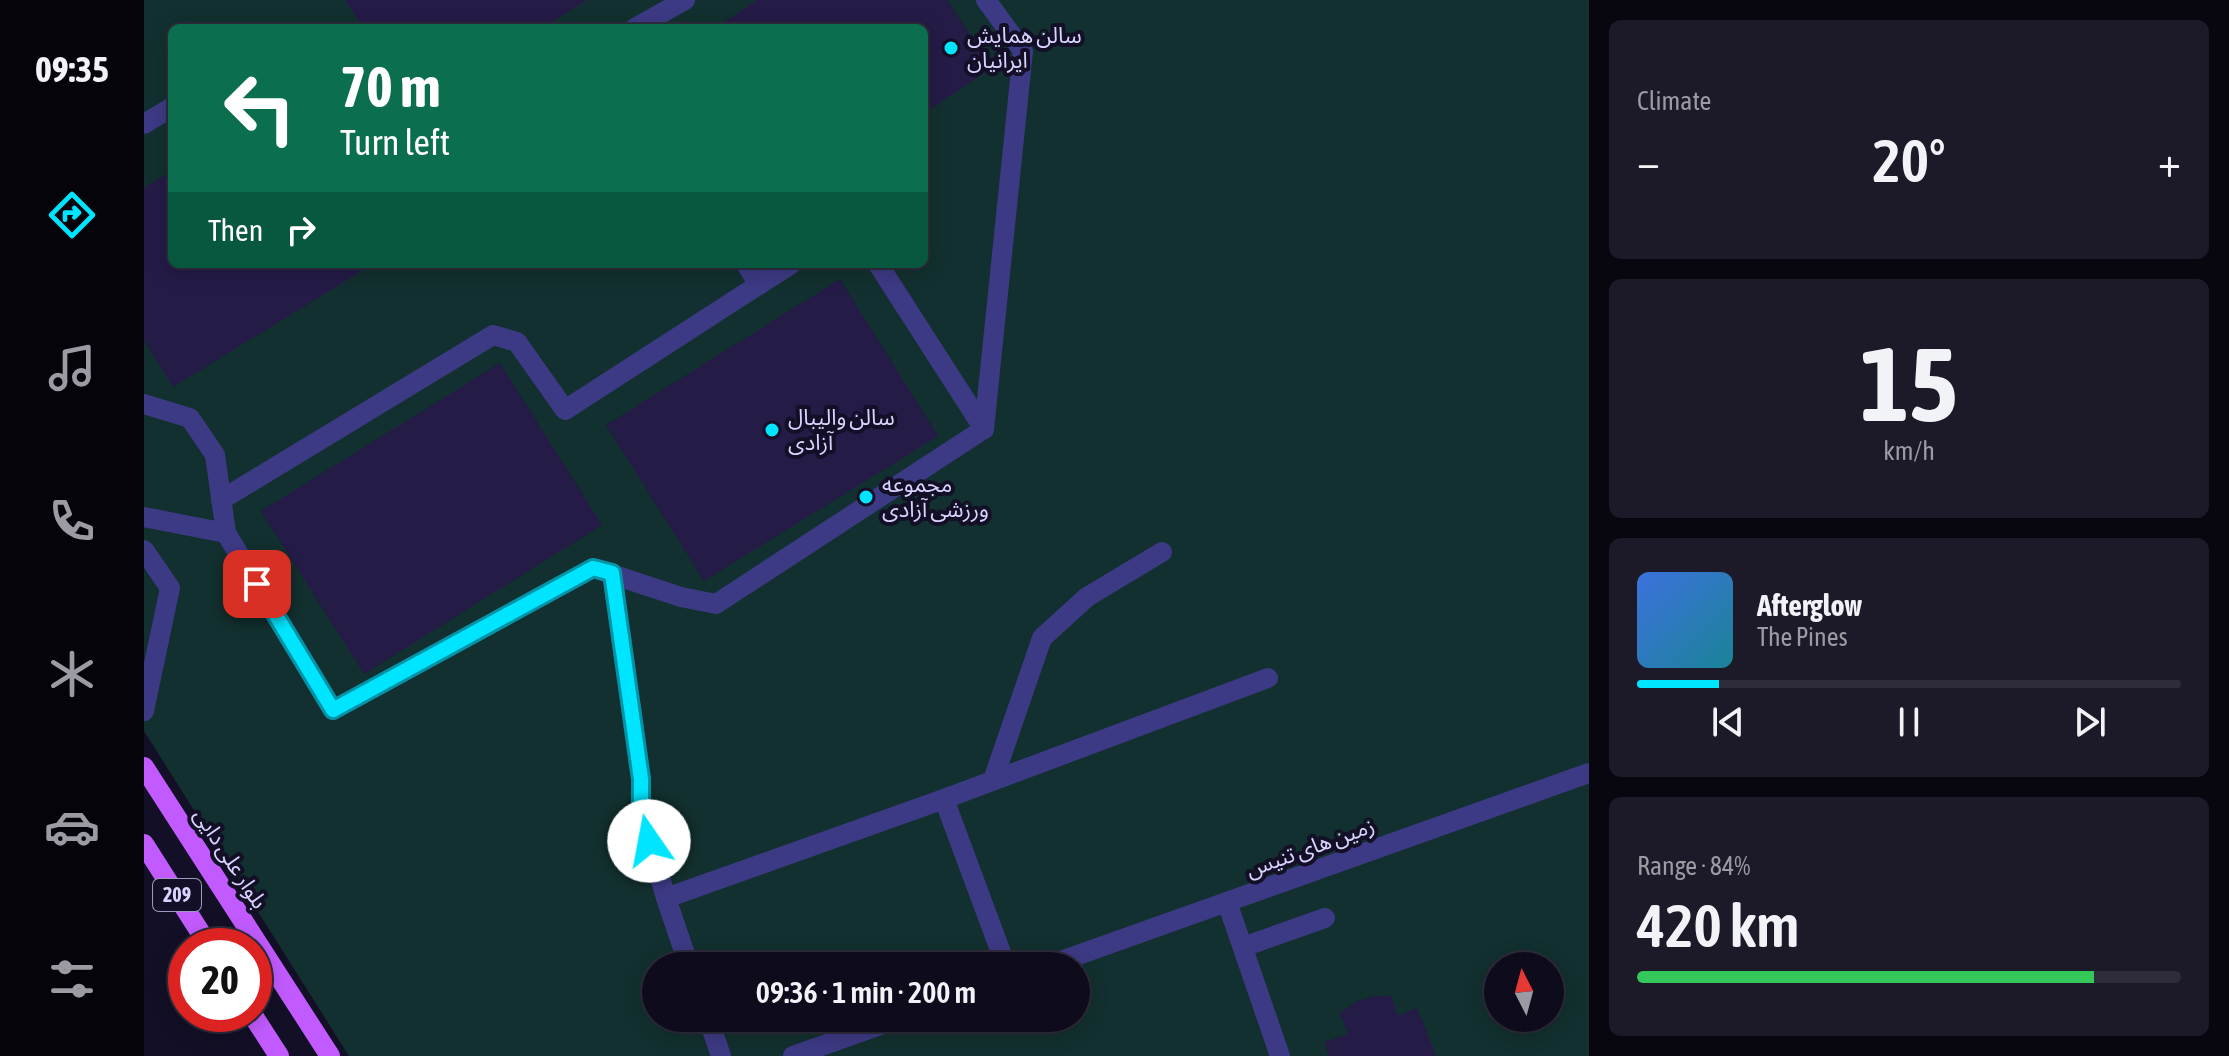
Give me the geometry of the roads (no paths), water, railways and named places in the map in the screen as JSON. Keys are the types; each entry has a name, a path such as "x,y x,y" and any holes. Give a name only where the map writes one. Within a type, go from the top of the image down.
{"main road":[{"name":"بلوار علی دایی","path":"144,767 330,1056"},
{"name":"209","path":"144,844 198,928"},
{"path":"264,1032 279,1056"}],"lane":[{"path":"642,24 685,0"},
{"path":"984,429 1023,51 986,0"},
{"path":"144,124 168,109"},
{"path":"748,268 759,285"},
{"path":"221,500 493,335 517,342 565,410 785,268"},
{"path":"881,268 984,429"},
{"path":"144,404 190,418 215,455 226,533 333,710 593,568 681,597 716,604 984,429"},
{"path":"144,517 226,533"},
{"path":"144,550 170,588 144,711"},
{"path":"993,780 1042,638 1087,597 1162,552"},
{"path":"612,573 641,779 641,812 684,952"},
{"path":"666,898 944,799 1268,678"},
{"name":"زمین های تنیس","path":"1086,952 1589,773"},
{"path":"944,799 1001,952"},
{"path":"1227,902 1280,1056"},
{"path":"1243,947 1325,918"},
{"path":"713,1032 721,1056"},
{"path":"793,1056 861,1032"}],"place":[{"name":"سالن همایش ایرانیان","path":"951,48"},
{"name":"سالن والیبال آزادی","path":"772,430"},
{"name":"مجموعه ورزشی آزادی","path":"866,497"}]}
